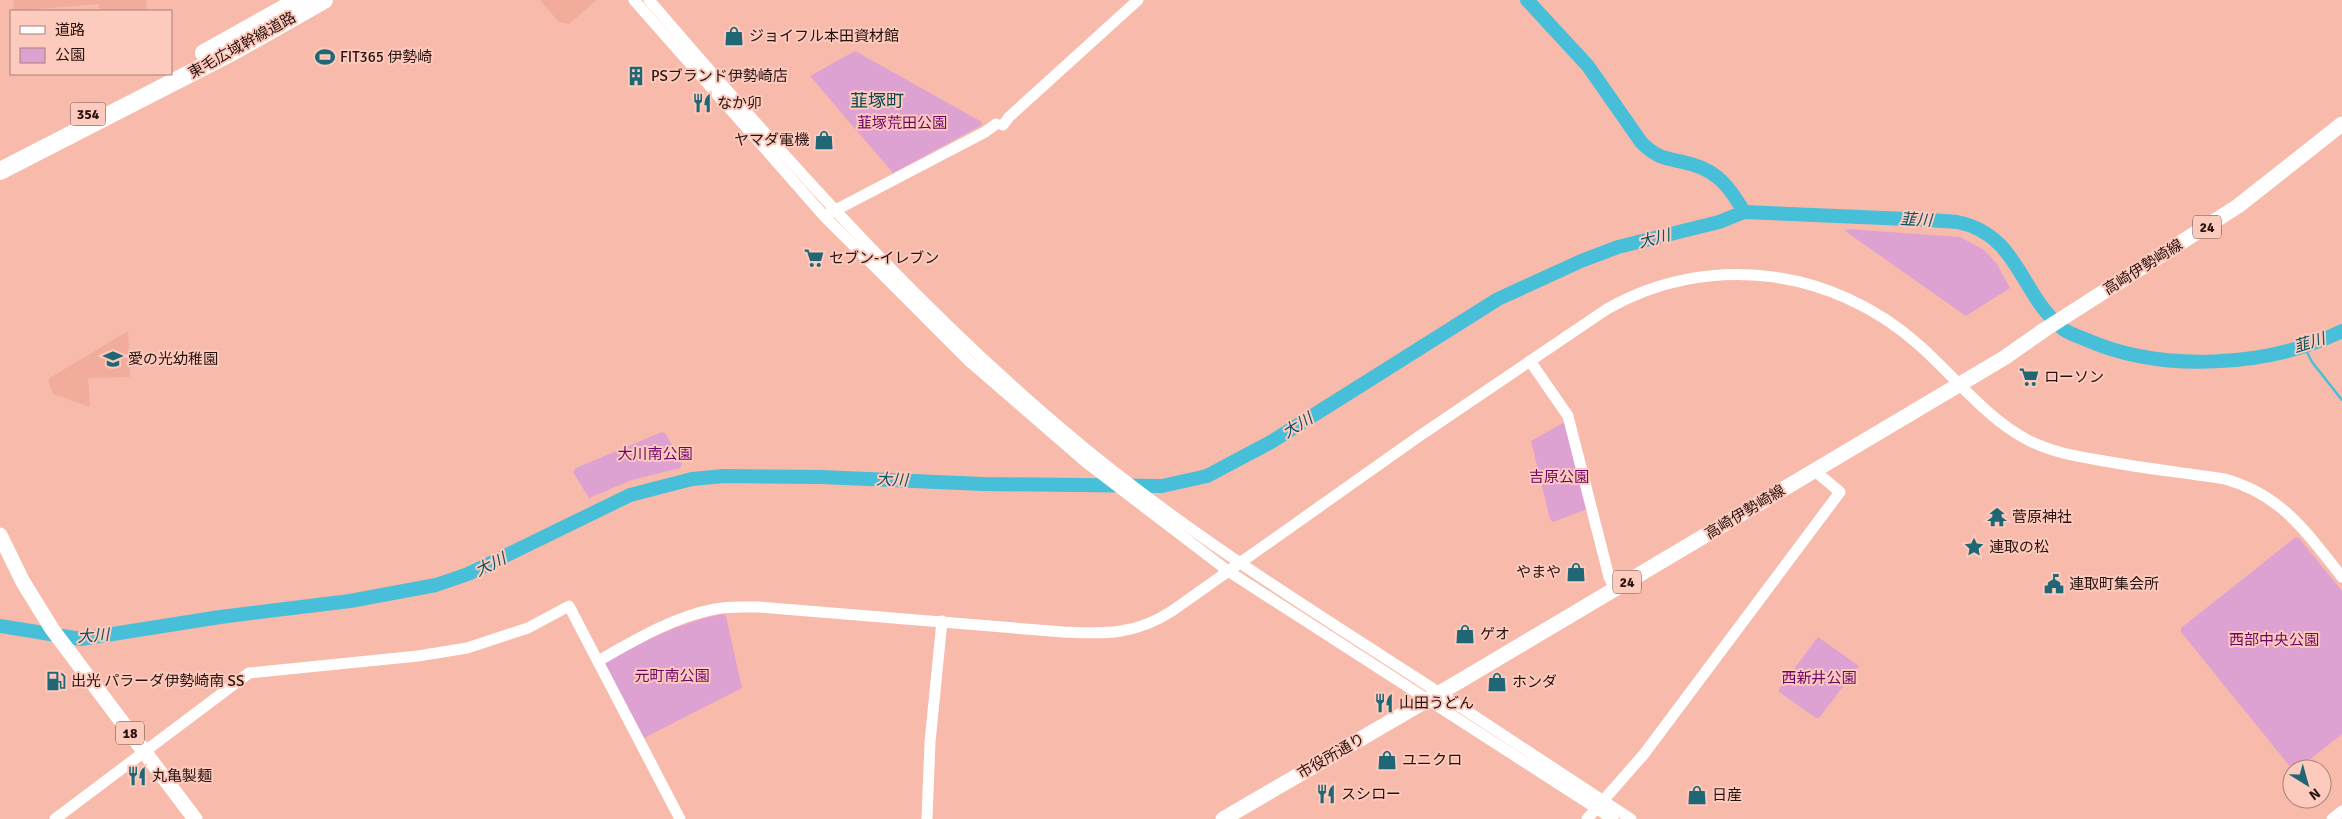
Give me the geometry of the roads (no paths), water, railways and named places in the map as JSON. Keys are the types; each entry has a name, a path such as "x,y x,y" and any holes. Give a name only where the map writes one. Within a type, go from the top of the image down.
{"highway":[{"name":"東毛広域幹線道路","path":"172,71 299,0"},
{"name":"東毛広域幹線道路","path":"0,171 232,52 324,0"},
{"name":"東毛広域幹線道路","path":"0,158 166,75"}],"main road":[{"name":"高崎伊勢崎線","path":"1434,696 2004,358 2238,206 2342,124"},
{"name":"18","path":"0,535 23,582 52,629 195,819"},
{"name":"市役所通り","path":"1222,819 1434,696"}],"street":[{"path":"634,0 824,216 969,361 1050,433 1107,479 1228,570 1434,696"},
{"path":"649,0 835,211 925,306 1058,426 1149,497 1434,696 1600,805 1631,819"},
{"path":"824,216 999,125 1138,0"},
{"path":"598,661 673,621 717,608 758,607 1063,632 1120,633 1139,628 1166,614 1530,361 1627,298 1680,280 1711,275 1775,276 1811,284 1853,299 1877,312 1904,332 2002,424 2026,439 2048,449 2094,459 2225,479 2245,485 2288,512 2342,577"},
{"path":"1530,361 1568,416 1609,577 1615,589"},
{"path":"1587,819 1656,739 1840,492 1815,471"},
{"path":"55,819 249,673 418,656 467,648 528,628 569,606 680,819"},
{"path":"927,819 930,742 942,621"},
{"path":"1600,805 1613,819"},
{"path":"2332,819 2342,811"}],"waterway":[{"name":"韮川","path":"1527,0 1588,66 1641,142 1660,156 1694,165 1711,172 1724,183 1744,212"},
{"name":"大川","path":"0,626 81,639 220,617 350,601 436,585 468,574 630,495 692,479 724,476 821,477 983,484 1162,486 1207,476 1271,442 1498,299 1581,261 1618,247 1719,222 1744,212 1931,220 1957,222 1978,229 1994,239 2006,252 2037,300 2063,329 2116,351 2148,358 2181,361 2249,358 2282,352 2313,343 2342,331"},
{"path":"2304,346 2312,362 2342,400"}],"place":[{"name":"ジョイフル本田資材館","path":"734,36"},
{"name":"FIT365 伊勢崎","path":"325,57"},
{"name":"PSブランド伊勢崎店","path":"636,76"},
{"name":"なか卯","path":"702,103"},
{"name":"ヤマダ電機","path":"824,140"},
{"name":"セブン-イレブン","path":"814,258"},
{"name":"愛の光幼稚園","path":"113,359"},
{"name":"ローソン","path":"2029,377"},
{"name":"菅原神社","path":"1997,517"},
{"name":"連取の松","path":"1974,547"},
{"name":"やまや","path":"1576,572"},
{"name":"連取町集会所","path":"2054,584"},
{"name":"ゲオ","path":"1465,634"},
{"name":"出光 パラーダ伊勢崎南 SS","path":"56,681"},
{"name":"ホンダ","path":"1497,682"},
{"name":"山田うどん","path":"1384,703"},
{"name":"ユニクロ","path":"1387,760"},
{"name":"丸亀製麺","path":"137,776"},
{"name":"スシロー","path":"1326,794"},
{"name":"日産","path":"1697,795"}],"district":[{"name":"韮塚町","path":"877,101"}],"park label":[{"name":"韮塚荒田公園","path":"902,123"},
{"name":"大川南公園","path":"655,454"},
{"name":"吉原公園","path":"1559,477"},
{"name":"西部中央公園","path":"2274,640"},
{"name":"元町南公園","path":"672,676"},
{"name":"西新井公園","path":"1819,678"}]}
